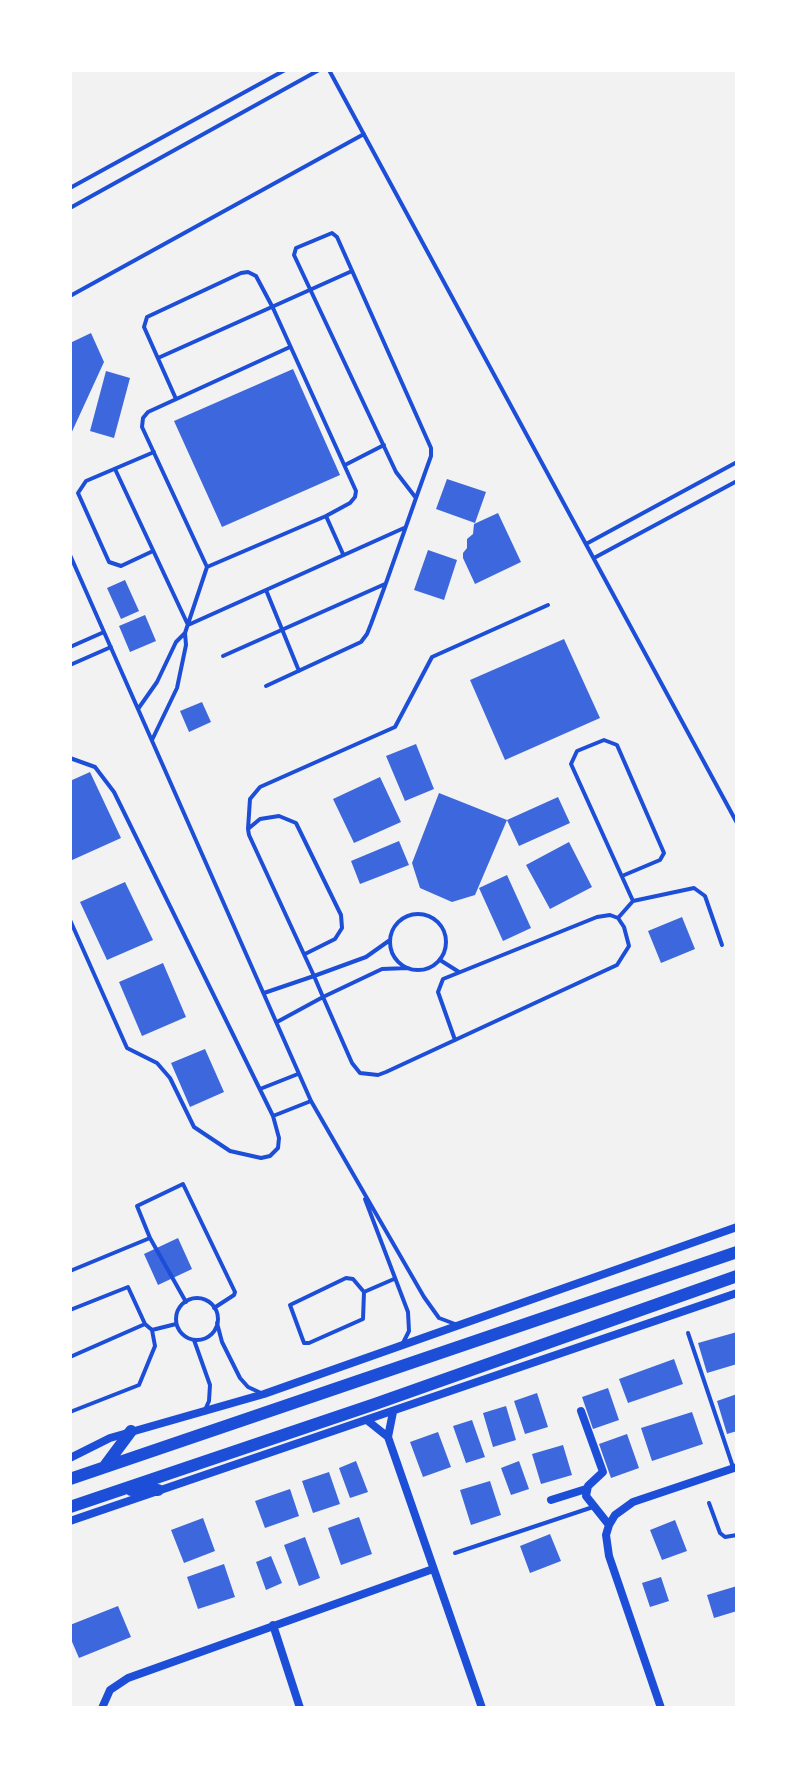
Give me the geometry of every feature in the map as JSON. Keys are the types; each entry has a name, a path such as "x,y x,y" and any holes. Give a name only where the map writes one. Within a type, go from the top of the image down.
{"main road":[{"path":"70,1479 737,1252"},
{"path":"70,1507 391,1399 737,1276"},
{"path":"105,1466 131,1431"},
{"path":"120,1490 158,1490"}],"street":[{"path":"70,1458 110,1438 264,1394 737,1227"},
{"path":"70,1521 737,1293"},
{"path":"551,1500 586,1489 603,1472 581,1411"},
{"path":"393,1412 388,1437 482,1708"},
{"path":"368,1421 388,1437"},
{"path":"661,1708 609,1556 606,1535 609,1525 615,1515 633,1502 735,1467"},
{"path":"586,1489 586,1496 609,1525"},
{"path":"102,1708 110,1690 118,1682 433,1569"},
{"path":"273,1625 300,1708"}],"lane":[{"path":"70,188 285,70"},
{"path":"70,208 319,70"},
{"path":"329,70 737,823"},
{"path":"70,296 364,134"},
{"path":"266,686 361,642 371,624 406,528 431,456 431,448 337,237 332,233 296,248 294,255 400,481 416,498"},
{"path":"158,358 352,271"},
{"path":"176,399 144,327 147,317 248,272 256,276 273,308 354,484 355,497 350,503 207,567"},
{"path":"138,709 157,682 176,642 185,633 207,567 142,427 143,418 148,412 290,347"},
{"path":"345,465 384,445"},
{"path":"153,551 121,566 109,562 78,493 86,481 154,452"},
{"path":"586,544 737,462"},
{"path":"115,469 188,625"},
{"path":"594,558 737,481"},
{"path":"326,516 343,555"},
{"path":"188,625 406,528"},
{"path":"70,555 311,1101 434,1313 447,1322 458,1324"},
{"path":"223,656 386,583"},
{"path":"266,590 299,671"},
{"path":"455,1040 438,992 443,979 597,917 610,915 618,918 629,946 617,965 455,1040 378,1075 360,1073 352,1063 248,829 250,799 260,787 395,727 432,657 548,605"},
{"path":"70,647 104,632"},
{"path":"152,740 177,688 186,645 185,633"},
{"path":"70,665 111,647"},
{"path":"622,876 660,860 664,853 617,745 604,740 577,751 571,764 633,901"},
{"path":"70,758 95,767 109,783 273,1116 279,1138 278,1148 270,1156 261,1158 230,1151 194,1127 170,1078 157,1063 127,1048 70,920"},
{"path":"248,829 269,816 288,818 296,823 341,915 342,928 335,939 305,954"},
{"path":"618,918 633,901 694,888 705,896 722,945"},
{"path":"277,1022 382,969 419,970 440,960 445,950 443,927 424,914 411,914 393,928 391,951 398,962 408,968"},
{"path":"264,993 366,957 390,940"},
{"path":"440,960 459,972"},
{"path":"70,972 70,995"},
{"path":"260,1089 298,1074"},
{"path":"273,1116 311,1101"},
{"path":"186,1302 150,1238 137,1206 183,1184 235,1293 214,1308"},
{"path":"360,1186 409,1318 409,1331 403,1343"},
{"path":"70,1271 150,1238"},
{"path":"346,1278 353,1279 364,1292 363,1319 304,1343 290,1305 346,1278"},
{"path":"364,1292 394,1279"},
{"path":"70,1310 128,1287 145,1324 152,1330 155,1353 139,1385 70,1412"},
{"path":"217,1323 209,1336 194,1340 183,1335 176,1324 178,1311 186,1302 199,1299 214,1308 226,1351 240,1378 252,1390 264,1394"},
{"path":"70,1357 145,1324"},
{"path":"152,1330 176,1324"},
{"path":"688,1333 735,1467"},
{"path":"194,1340 210,1385 209,1401 203,1413"},
{"path":"709,1503 720,1533 725,1537 737,1535"},
{"path":"455,1553 594,1507"}],"building":[{"path":"91,333 104,362 70,436 70,343"},
{"path":"293,369 340,475 222,527 174,421"},
{"path":"106,371 130,378 114,438 90,431"},
{"path":"447,479 486,492 475,523 436,509"},
{"path":"498,513 521,562 475,584 463,558 467,539 473,534 474,524"},
{"path":"428,550 457,560 444,600 414,590"},
{"path":"125,580 139,611 121,619 107,588"},
{"path":"145,615 156,641 130,652 119,626"},
{"path":"564,639 600,718 505,760 470,680"},
{"path":"202,702 211,722 189,732 180,711"},
{"path":"416,744 434,789 405,801 386,756"},
{"path":"90,772 121,838 70,861 70,781"},
{"path":"380,777 401,822 354,843 333,799"},
{"path":"439,793 507,820 475,895 452,902 420,888 412,863"},
{"path":"558,797 570,823 519,846 507,820"},
{"path":"399,841 409,865 360,884 351,861"},
{"path":"569,842 592,887 550,909 526,865"},
{"path":"507,875 531,928 503,941 479,888"},
{"path":"125,882 153,940 107,960 80,902"},
{"path":"682,917 695,949 661,963 648,931"},
{"path":"163,963 186,1017 142,1036 119,982"},
{"path":"205,1049 224,1092 190,1107 171,1063"},
{"path":"178,1238 192,1269 158,1285 144,1254"},
{"path":"737,1332 737,1364 707,1373 698,1343"},
{"path":"674,1359 683,1384 628,1403 619,1379"},
{"path":"608,1388 619,1420 593,1429 582,1397"},
{"path":"537,1393 548,1427 525,1434 514,1401"},
{"path":"737,1394 737,1431 727,1434 717,1401"},
{"path":"506,1406 516,1440 493,1447 483,1413"},
{"path":"692,1412 703,1444 652,1461 641,1428"},
{"path":"472,1420 485,1457 466,1463 453,1426"},
{"path":"438,1432 451,1467 423,1477 410,1442"},
{"path":"627,1434 639,1468 611,1478 599,1444"},
{"path":"563,1445 572,1475 541,1484 532,1454"},
{"path":"356,1461 368,1492 350,1498 339,1468"},
{"path":"519,1461 529,1489 511,1495 501,1468"},
{"path":"329,1472 340,1504 313,1513 302,1481"},
{"path":"490,1481 501,1515 471,1525 460,1490"},
{"path":"290,1489 299,1516 265,1528 255,1501"},
{"path":"359,1517 372,1554 341,1565 328,1528"},
{"path":"203,1518 215,1551 184,1563 171,1530"},
{"path":"675,1520 687,1551 662,1560 650,1530"},
{"path":"550,1534 561,1561 530,1573 520,1546"},
{"path":"305,1537 320,1578 299,1586 284,1545"},
{"path":"271,1556 282,1583 266,1590 256,1562"},
{"path":"224,1564 235,1597 198,1609 187,1577"},
{"path":"661,1577 669,1601 650,1607 642,1583"},
{"path":"737,1586 737,1611 714,1618 707,1595"},
{"path":"118,1606 131,1637 79,1658 70,1637 70,1625"}]}
